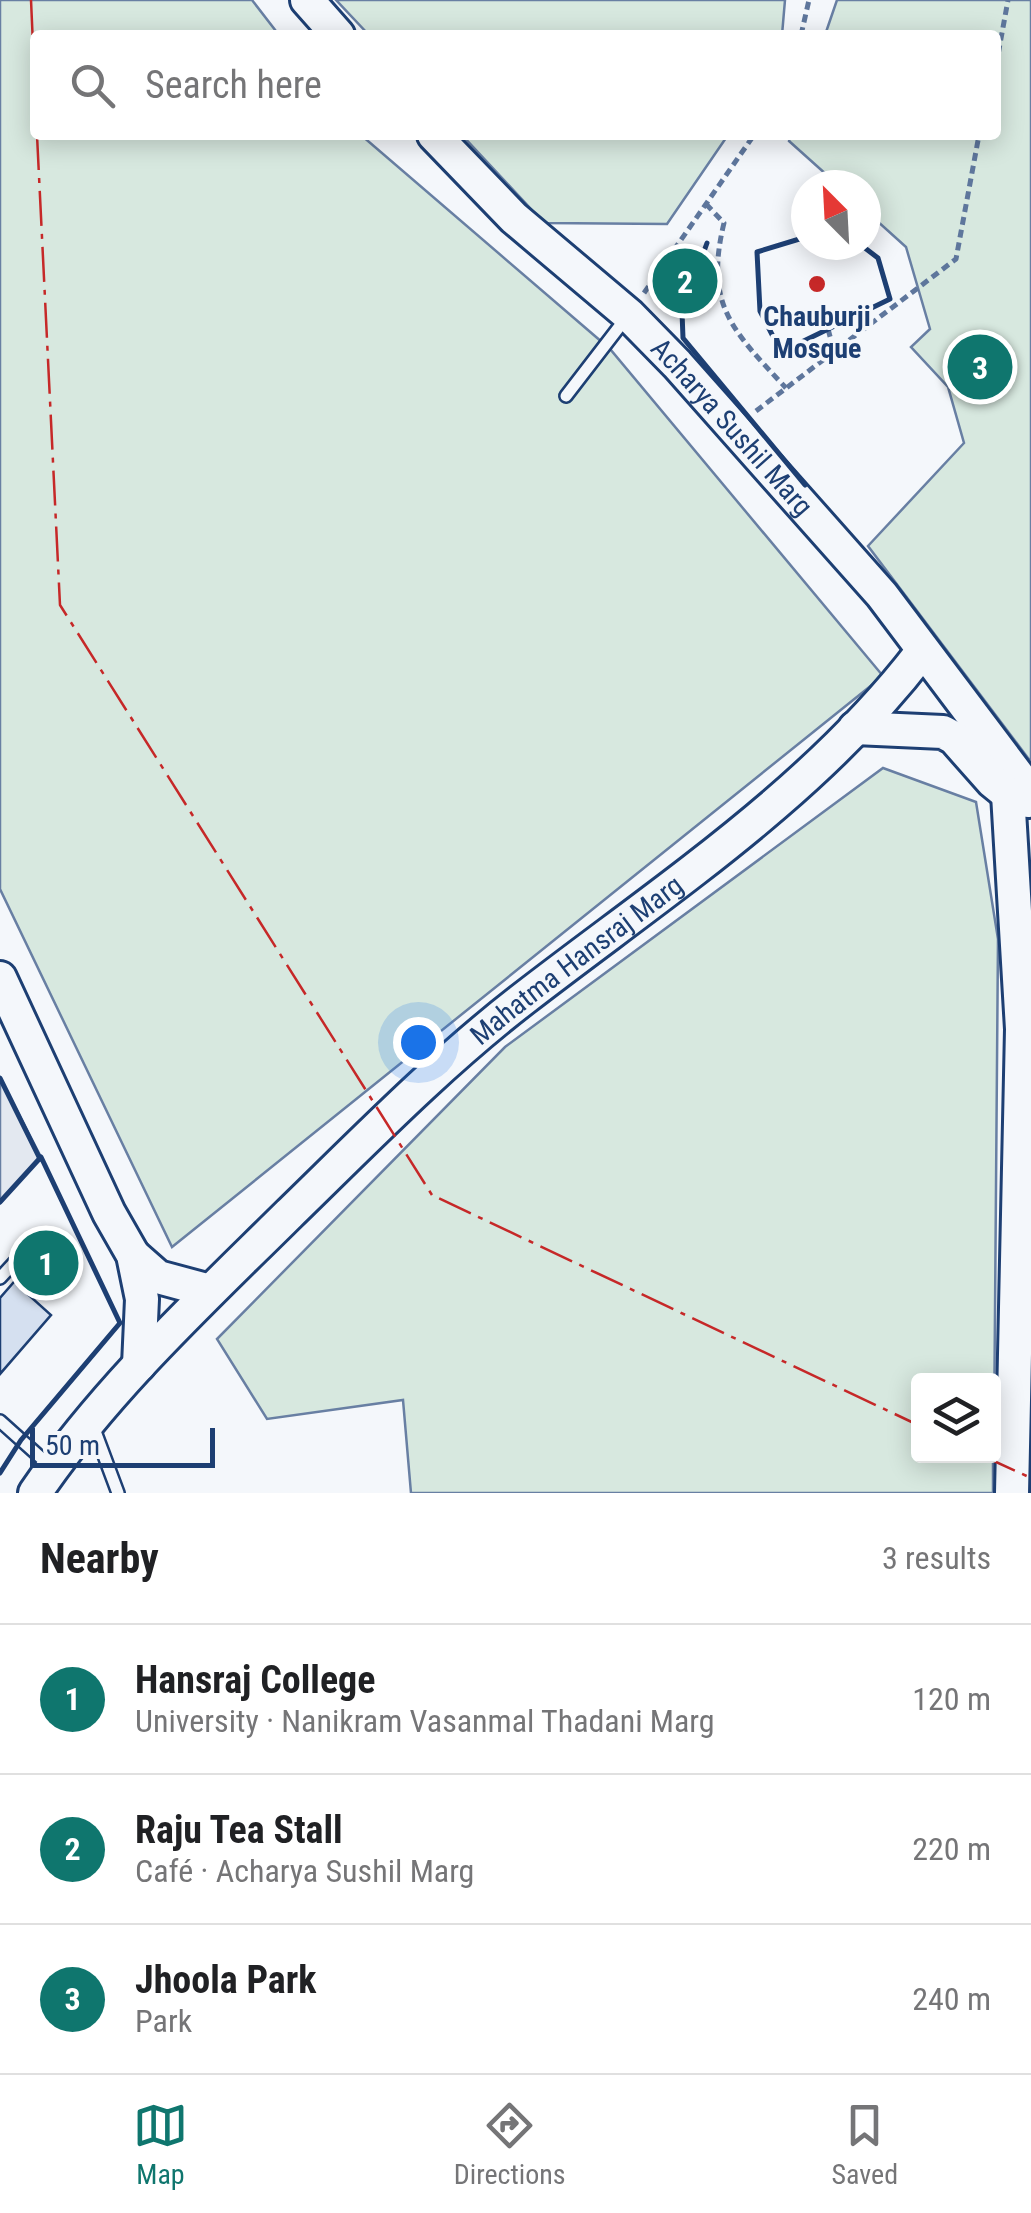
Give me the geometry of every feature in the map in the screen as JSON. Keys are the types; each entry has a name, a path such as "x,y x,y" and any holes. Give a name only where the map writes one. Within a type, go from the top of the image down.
{"street":[{"path":"307,0 334,30"},
{"name":"Acharya Sushil Marg","path":"439,140 514,218 629,314 734,428 882,595 1023,796"},
{"name":"Mahatma Hansraj Marg","path":"44,1481 139,1365 350,1154 519,1002 726,845 855,728 921,653"},
{"path":"855,728 943,732 1023,796 1012,1493"},
{"path":"4,997 108,1212 133,1255 142,1299 139,1365"},
{"path":"133,1255 158,1276 210,1291"}],"lane":[{"path":"566,396 629,314"},
{"path":"0,1278 38,1237"},
{"path":"91,1420 118,1493"},
{"path":"0,1421 44,1481"}],"path":[{"path":"802,30 808,0"},
{"path":"1001,38 1008,0"},
{"path":"629,314 751,140"},
{"path":"734,428 956,259 978,140"},
{"path":"706,204 724,223 713,266 734,332 786,388"},
{"path":"828,329 835,354"}],"shaded area":[{"path":"0,0 252,0 275,30 30,30 30,140 367,140 610,349 883,676 172,1247 0,889"},
{"path":"336,0 785,0 782,30 364,30"},
{"path":"837,0 1031,0 1031,762 868,546 964,443 948,387 911,347 930,329 906,247 881,224 881,170 821,170 789,141 1001,140 1001,30 827,30"},
{"path":"467,140 725,140 667,224 544,223"},
{"path":"883,768 976,802 998,939 995,1373 911,1373 911,1463 993,1463 993,1493 411,1493 403,1400 267,1419 217,1339 505,1047"},
{"path":"0,1078 41,1157 0,1203"}],"building":[{"path":"20,1275 29,1283 23,1290 51,1315 0,1374 0,1298"}],"wall":[{"path":"791,242 757,252 760,311 781,352 890,299 879,260"},
{"path":"707,243 682,312 683,338 805,485"},
{"path":"0,1078 40,1159"},
{"path":"0,1202 41,1157 120,1323 21,1440 0,1473"}],"power":[{"path":"31,0 32,30"},
{"path":"37,140 60,605 432,1195 911,1422"},
{"path":"998,1463 1031,1478"}],"place":[{"name":"Raju Tea Stall","path":"685,281"},
{"name":"Chauburji Mosque","path":"817,284"},
{"name":"Jhoola Park","path":"980,367"},
{"name":"Hansraj College","path":"46,1263"}]}
